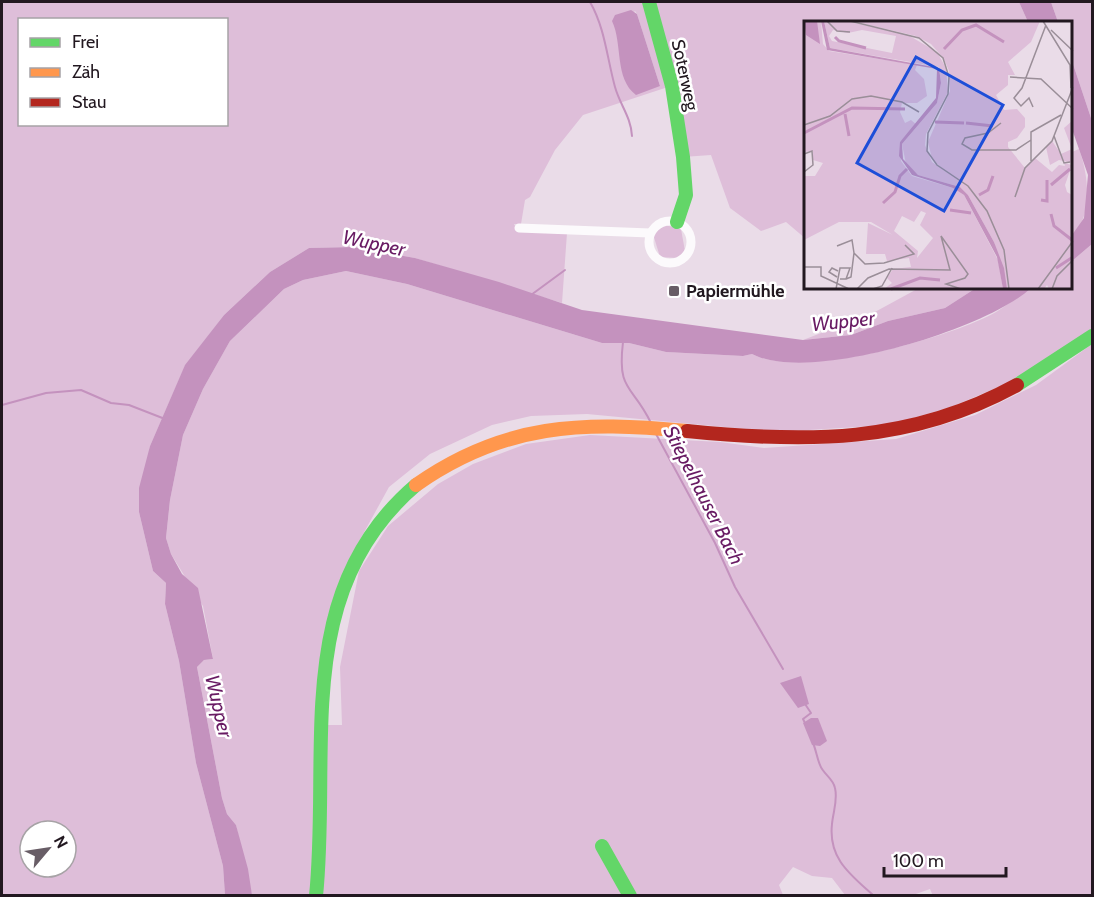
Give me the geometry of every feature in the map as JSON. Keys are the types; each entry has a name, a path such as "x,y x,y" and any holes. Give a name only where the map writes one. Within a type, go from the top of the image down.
{"main road":[{"name":"Soterweg","path":"649,2 670,79 683,157 686,195 676,222"},
{"path":"316,896 324,817 323,709 327,651 338,599 356,558 373,531 397,502 433,472 455,459 512,436 546,429 592,425 641,425 700,432 812,439 849,437 904,427 960,410 1022,383 1092,336"},
{"path":"602,846 630,896"}],"street":[{"path":"676,222 688,230 692,244 690,251 681,261 667,264 655,258 649,246 650,233 660,223 676,222"},
{"path":"519,228 650,233"}],"shaded area":[{"path":"2,2 1019,2 1028,21 804,21 804,237 786,222 761,231 730,208 711,155 683,157 671,86 583,115 555,150 530,197 525,200 521,224 514,224 517,230 567,233 562,303 415,258 353,247 309,248 270,272 224,315 185,366 150,446 139,512 153,571 166,583 165,604 179,661 196,763 223,866 225,895 2,896","holes":["635,11 660,86 619,44 618,32"]},
{"path":"1019,2 1051,2 1058,21 1028,21"},
{"path":"1051,2 1092,2 1092,121 1073,64 1073,21 1058,21"},
{"path":"631,10 637,14 660,86 636,95 625,80 612,21 615,15"},
{"path":"1073,64 1092,121 1092,244 1073,260 1073,234 1084,218 1088,175 1073,132"},
{"path":"1079,149 1085,170 1087,194 1084,217 1073,234 1073,152"},
{"path":"665,225 681,229 685,251 677,258 660,257 653,234"},
{"path":"1092,244 1092,329 1053,358 1008,383 951,407 889,425 777,432 587,414 531,416 492,425 430,454 389,487 351,556 318,725 342,725 340,667 359,571 388,526 438,484 473,464 526,444 590,435 720,442 764,448 896,439 975,415 1036,385 1092,344 1092,895 933,896 930,889 913,895 845,895 832,878 812,876 793,867 779,885 783,895 252,895 236,825 227,814 222,798 197,667 204,660 213,659 203,606 171,554 166,538 170,500 183,435 203,389 230,341 284,289 303,280 346,271 407,284 602,343 629,343 666,352 743,356 752,354 774,361 804,362 838,359 911,344 996,312 1027,290 1073,290 1073,260"},
{"path":"353,247 415,258 499,282 582,310 803,340 851,335 888,321 945,308 973,290 1028,290 1008,304 976,320 896,348 813,362 778,362 752,354 743,356 666,352 629,343 602,343 407,284 346,271 303,280 284,289 230,341 203,389 183,435 170,500 166,538 171,554 182,574 198,588 213,659 204,660 197,667 222,798 227,814 236,825 248,869 252,895 225,895 223,866 196,763 179,661 165,604 166,583 153,571 139,512 139,488 150,446 185,365 224,315 270,272 309,248"},
{"path":"915,290 973,290 945,308 888,321 851,335 803,340 873,313"},
{"path":"801,676 809,704 798,708 780,683"},
{"path":"811,718 818,718 827,741 820,746 812,745 803,723"}],"waterway":[{"path":"590,2 599,22 615,87 630,123 632,136"},
{"path":"531,295 565,270"},
{"name":"Stiepelhauser Bach","path":"623,342 624,379 651,423"},
{"path":"2,405 46,393 81,390 111,403 129,405 165,419"},
{"name":"Stiepelhauser Bach","path":"656,434 715,543 735,587 783,669"},
{"name":"Stiepelhauser Bach","path":"805,704 811,713 803,719 805,723"},
{"name":"Stiepelhauser Bach","path":"813,743 821,768 835,788 836,802 832,836 837,857 857,881 874,896"}],"traffic: fast":[{"path":"649,2 672,86 683,157 686,195 677,222"},
{"path":"1017,385 1092,336"},
{"path":"316,896 324,676 333,624 349,574 376,527 416,485"},
{"path":"602,846 630,896"}],"traffic: slow":[{"path":"416,485 449,464 481,449 513,438 546,431 613,426 687,431"}],"traffic: jam":[{"path":"687,431 773,437 856,435 897,429 937,419 977,404 1017,385"}],"place":[{"name":"Papiermühle","path":"674,291"}],"water label":[{"name":"Wupper","path":"374,243"},
{"name":"Wupper","path":"843,321"},
{"name":"Wupper","path":"219,706"}]}
